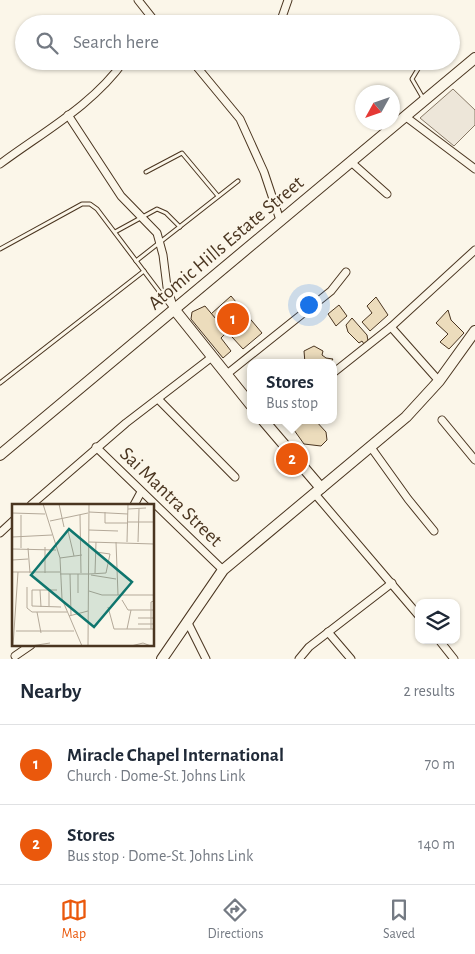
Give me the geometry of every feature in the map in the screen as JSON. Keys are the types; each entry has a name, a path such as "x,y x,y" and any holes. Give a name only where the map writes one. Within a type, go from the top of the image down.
{"main road":[{"name":"Atomic Hills Estate Street","path":"0,455 475,58"},
{"path":"173,309 247,400"},
{"path":"162,659 223,570 406,417 439,381 475,330"},
{"path":"270,424 318,491"}],"street":[{"path":"138,0 148,15"},
{"path":"283,15 288,0"},
{"path":"0,164 68,116 113,77 118,70"},
{"path":"199,70 240,119 264,172 280,220"},
{"path":"68,116 121,196 156,233 160,241 167,287 173,309"},
{"path":"406,117 475,169"},
{"path":"351,162 387,194"},
{"path":"337,370 390,327 475,250"},
{"path":"227,374 331,291 346,272"},
{"path":"390,327 439,381"},
{"path":"32,504 96,447 212,357"},
{"path":"158,399 235,477"},
{"path":"442,420 475,460"},
{"path":"370,446 434,532"},
{"name":"Sai Mantra Street","path":"96,447 154,504"},
{"path":"318,491 415,611"},
{"path":"135,504 141,492"},
{"name":"Sai Mantra Street","path":"155,505 223,570"},
{"path":"0,532 12,522"},
{"path":"299,659 328,632 392,583"},
{"path":"187,621 206,659"},
{"path":"328,632 351,659"},
{"path":"442,644 454,659"},
{"path":"15,656 30,646"}],"lane":[{"path":"417,70 412,79 425,101"},
{"path":"146,172 182,153 218,196"},
{"path":"136,261 238,181"},
{"path":"0,249 86,203 97,210 173,309"},
{"path":"115,232 154,210 161,210 166,213 180,227"},
{"path":"1,381 144,271"}],"shaded area":[{"path":"453,89 475,110 475,125 454,146 420,118"}],"building":[{"path":"231,296 262,333 243,349 211,314"},
{"path":"376,297 388,315 370,331 362,322 372,313 367,306"},
{"path":"339,305 347,316 336,326 328,314"},
{"path":"205,306 227,332 221,338 231,351 223,358 191,319 192,312"},
{"path":"448,310 451,320 464,333 449,349 440,342 448,334 436,323"},
{"path":"352,318 367,335 368,341 364,344 362,341 359,343 348,332 346,325"},
{"path":"314,346 323,351 322,355 326,358 333,359 305,359 304,351"},
{"path":"290,424 319,424 326,432 327,440 321,446 304,444"}],"place":[{"name":"Miracle Chapel International","path":"233,319"},
{"name":"Stores","path":"292,459"}]}
